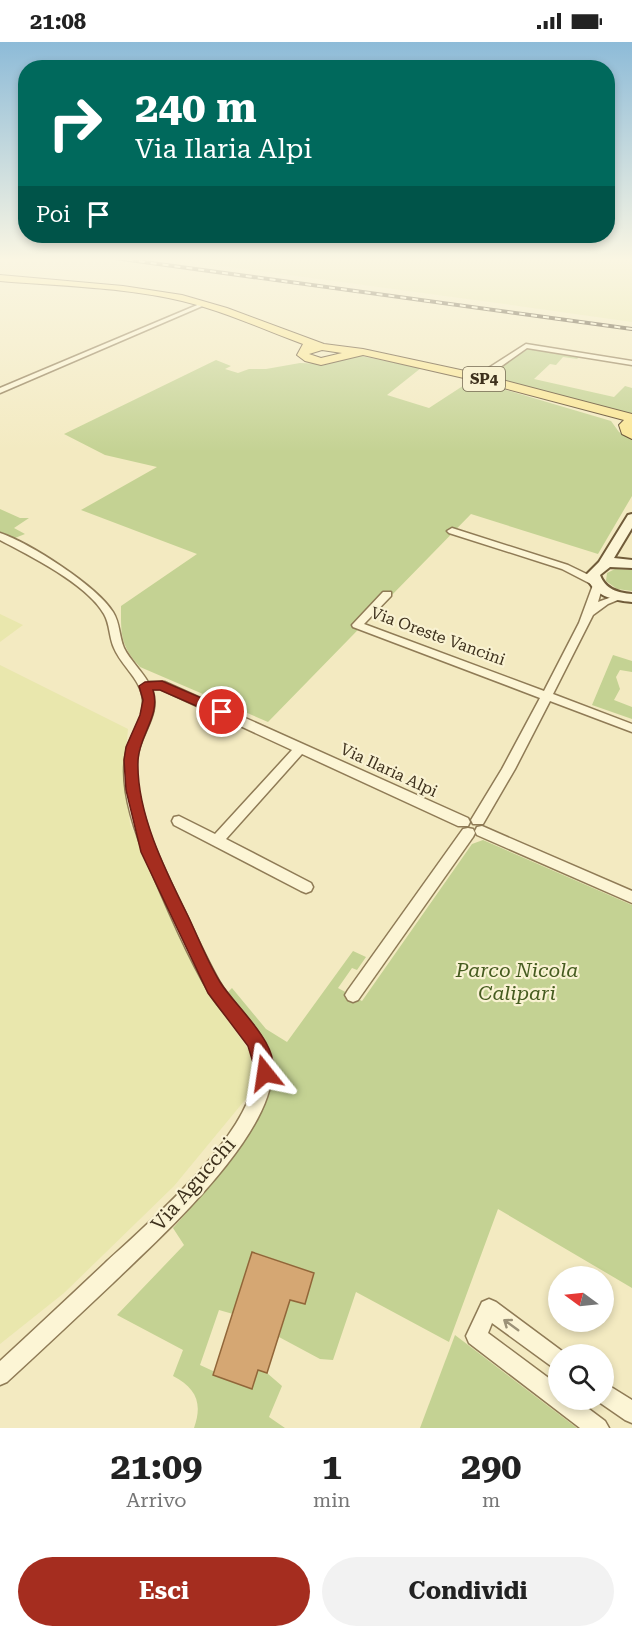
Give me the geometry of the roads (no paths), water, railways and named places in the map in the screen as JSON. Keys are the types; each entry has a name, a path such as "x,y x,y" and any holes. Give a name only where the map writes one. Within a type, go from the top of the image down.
{"main road":[{"path":"257,323 298,337 337,353 327,361 315,361 304,357 306,345 298,337"},
{"path":"305,350 322,347"},
{"name":"SP4","path":"337,353 370,354 479,378 596,410 630,424"}],"street":[{"path":"0,391 160,323"},
{"path":"479,378 526,346 632,363"},
{"path":"353,994 502,783 589,614 596,584 594,572 621,539 632,518"},
{"path":"452,531 566,567 626,597"},
{"path":"0,536 67,574 93,596 111,616 118,647 145,686"},
{"path":"621,539 621,551 632,564"},
{"path":"566,567 617,562 632,564"},
{"name":"Via Oreste Vancini","path":"387,594 357,625 547,696"},
{"path":"589,614 604,602 626,597"},
{"name":"Via Ilaria Alpi","path":"145,686 162,686 632,897"},
{"name":"Via Agucchi","path":"0,1376 178,1208 222,1157 244,1124 258,1096 265,1073 263,1057 255,1040 214,988 149,852 133,790 131,760 135,741 150,700 145,686"},
{"path":"547,696 632,728"},
{"path":"216,841 301,748"},
{"path":"179,821 306,887"},
{"path":"548,1352 489,1309 476,1336 548,1391"},
{"path":"614,1400 632,1413"},
{"path":"574,1410 598,1428"}],"railway":[{"path":"586,323 632,329"}],"park label":[{"name":"Parco Nicola Calipari","path":"517,982"}]}
